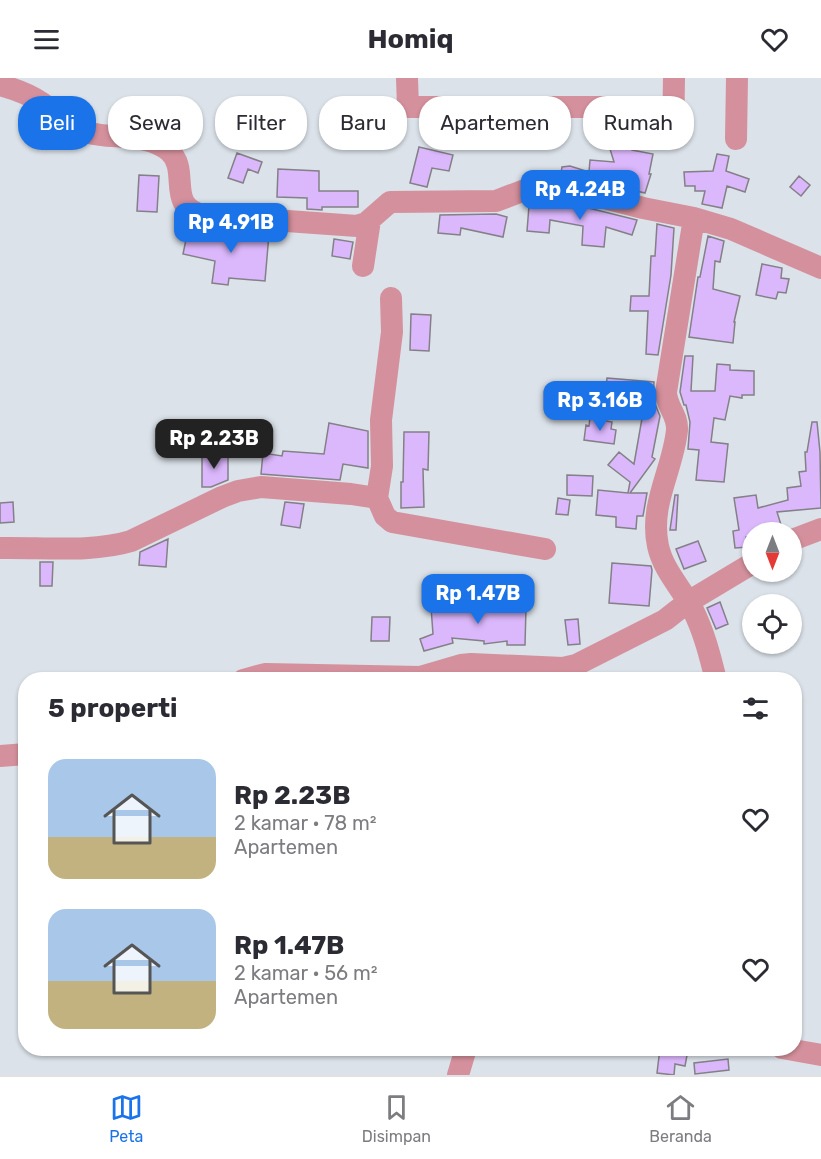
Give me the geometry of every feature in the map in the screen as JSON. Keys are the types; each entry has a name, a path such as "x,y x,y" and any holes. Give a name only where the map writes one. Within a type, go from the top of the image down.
{"street":[{"path":"407,78 408,107 583,106"},
{"path":"674,96 675,78"},
{"path":"736,139 737,78"},
{"path":"0,85 28,94 77,129 152,142 168,151 177,163 184,204 196,214 347,227 357,226 370,220 390,202 496,201 530,188 550,186 694,218 743,233 821,268 821,259"},
{"path":"694,218 666,392 666,400 676,419 677,427 657,507 657,532 658,546 665,566 688,602 700,628 714,672"},
{"path":"363,266 370,220"},
{"path":"391,298 392,332 381,420 382,466 378,498 385,516 392,522 545,549"},
{"path":"0,548 92,547 120,544 131,541 222,496 261,487 378,498"},
{"path":"802,536 821,529"},
{"path":"545,672 563,668 587,670 742,569"},
{"path":"437,672 471,664 532,672"},
{"path":"0,756 18,755"},
{"path":"802,1052 821,1055"},
{"path":"458,1075 464,1056"}],"building":[{"path":"419,147 419,150 432,150 453,155 449,171 432,168 427,187 410,183"},
{"path":"610,150 632,150 653,154 649,174 651,174 645,193 561,173 562,167 570,166 589,172 590,160 614,162"},
{"path":"237,153 262,162 258,173 248,169 243,183 228,178"},
{"path":"717,154 729,156 726,171 749,179 745,192 727,186 722,208 702,204 705,191 695,191 695,186 685,186 684,172 713,171"},
{"path":"278,169 319,171 319,191 358,191 358,207 307,209 307,198 277,197"},
{"path":"139,175 159,176 157,212 137,211"},
{"path":"799,176 810,185 801,196 790,187"},
{"path":"556,200 637,220 632,235 606,227 604,247 582,245 583,226 550,220 549,233 527,231 529,206 554,208"},
{"path":"496,214 507,217 503,237 461,228 460,235 438,233 440,215"},
{"path":"657,224 674,228 671,275 658,355 646,354 648,311 630,311 631,296 649,296 651,256 655,256"},
{"path":"206,229 269,234 265,281 229,278 228,285 212,283 215,261 183,254 188,230 205,233"},
{"path":"708,236 724,241 720,262 715,261 713,289 740,296 734,322 733,343 689,337 698,277 700,277"},
{"path":"334,239 353,242 350,259 332,256"},
{"path":"762,264 782,268 781,278 789,279 786,293 778,292 776,299 756,295"},
{"path":"411,314 431,315 429,351 410,350"},
{"path":"685,356 693,356 691,391 715,391 717,364 730,365 730,370 754,371 754,395 742,395 742,398 730,396 725,420 714,418 711,442 728,444 724,482 696,480 699,450 688,449 690,422 680,392"},
{"path":"607,378 654,382 653,399 660,416 652,457 655,459 630,493 647,493 643,516 637,516 636,529 616,527 616,517 596,515 598,490 628,493 630,482 608,465 619,452 634,464 644,407 634,407 635,400 605,397"},
{"path":"590,418 612,422 611,429 616,430 614,444 584,440 586,425 589,426"},
{"path":"812,422 817,422 821,508 777,512 780,522 742,522 742,547 735,548 733,531 739,530 734,498 756,495 758,508 788,500 787,488 801,486 799,472 806,471 805,452 807,452"},
{"path":"329,423 368,431 368,468 343,464 340,480 261,474 263,453 282,456 283,451 324,454"},
{"path":"404,432 429,432 428,470 423,469 424,507 401,508"},
{"path":"202,455 228,455 228,480 211,487 202,487"},
{"path":"567,475 593,476 592,496 567,495"},
{"path":"675,495 678,495 676,530 670,530"},
{"path":"558,498 570,500 568,515 556,514"},
{"path":"13,502 14,522 0,523 0,503"},
{"path":"285,502 304,504 300,528 281,525"},
{"path":"168,539 166,567 139,565 140,552"},
{"path":"698,541 706,561 684,569 676,549"},
{"path":"40,562 53,562 52,586 40,586"},
{"path":"612,563 651,566 649,606 609,603"},
{"path":"485,600 506,602 505,606 526,608 525,645 507,645 507,641 484,644 484,641 452,638 453,643 424,651 420,639 433,634 431,607 449,606 449,611 484,611"},
{"path":"720,602 728,624 716,629 707,608"},
{"path":"372,617 390,617 389,641 371,641"},
{"path":"578,619 580,644 568,645 565,620"},
{"path":"659,1056 687,1056 685,1066 675,1064 674,1075 657,1073"},
{"path":"728,1059 729,1070 695,1074 694,1063"}]}
